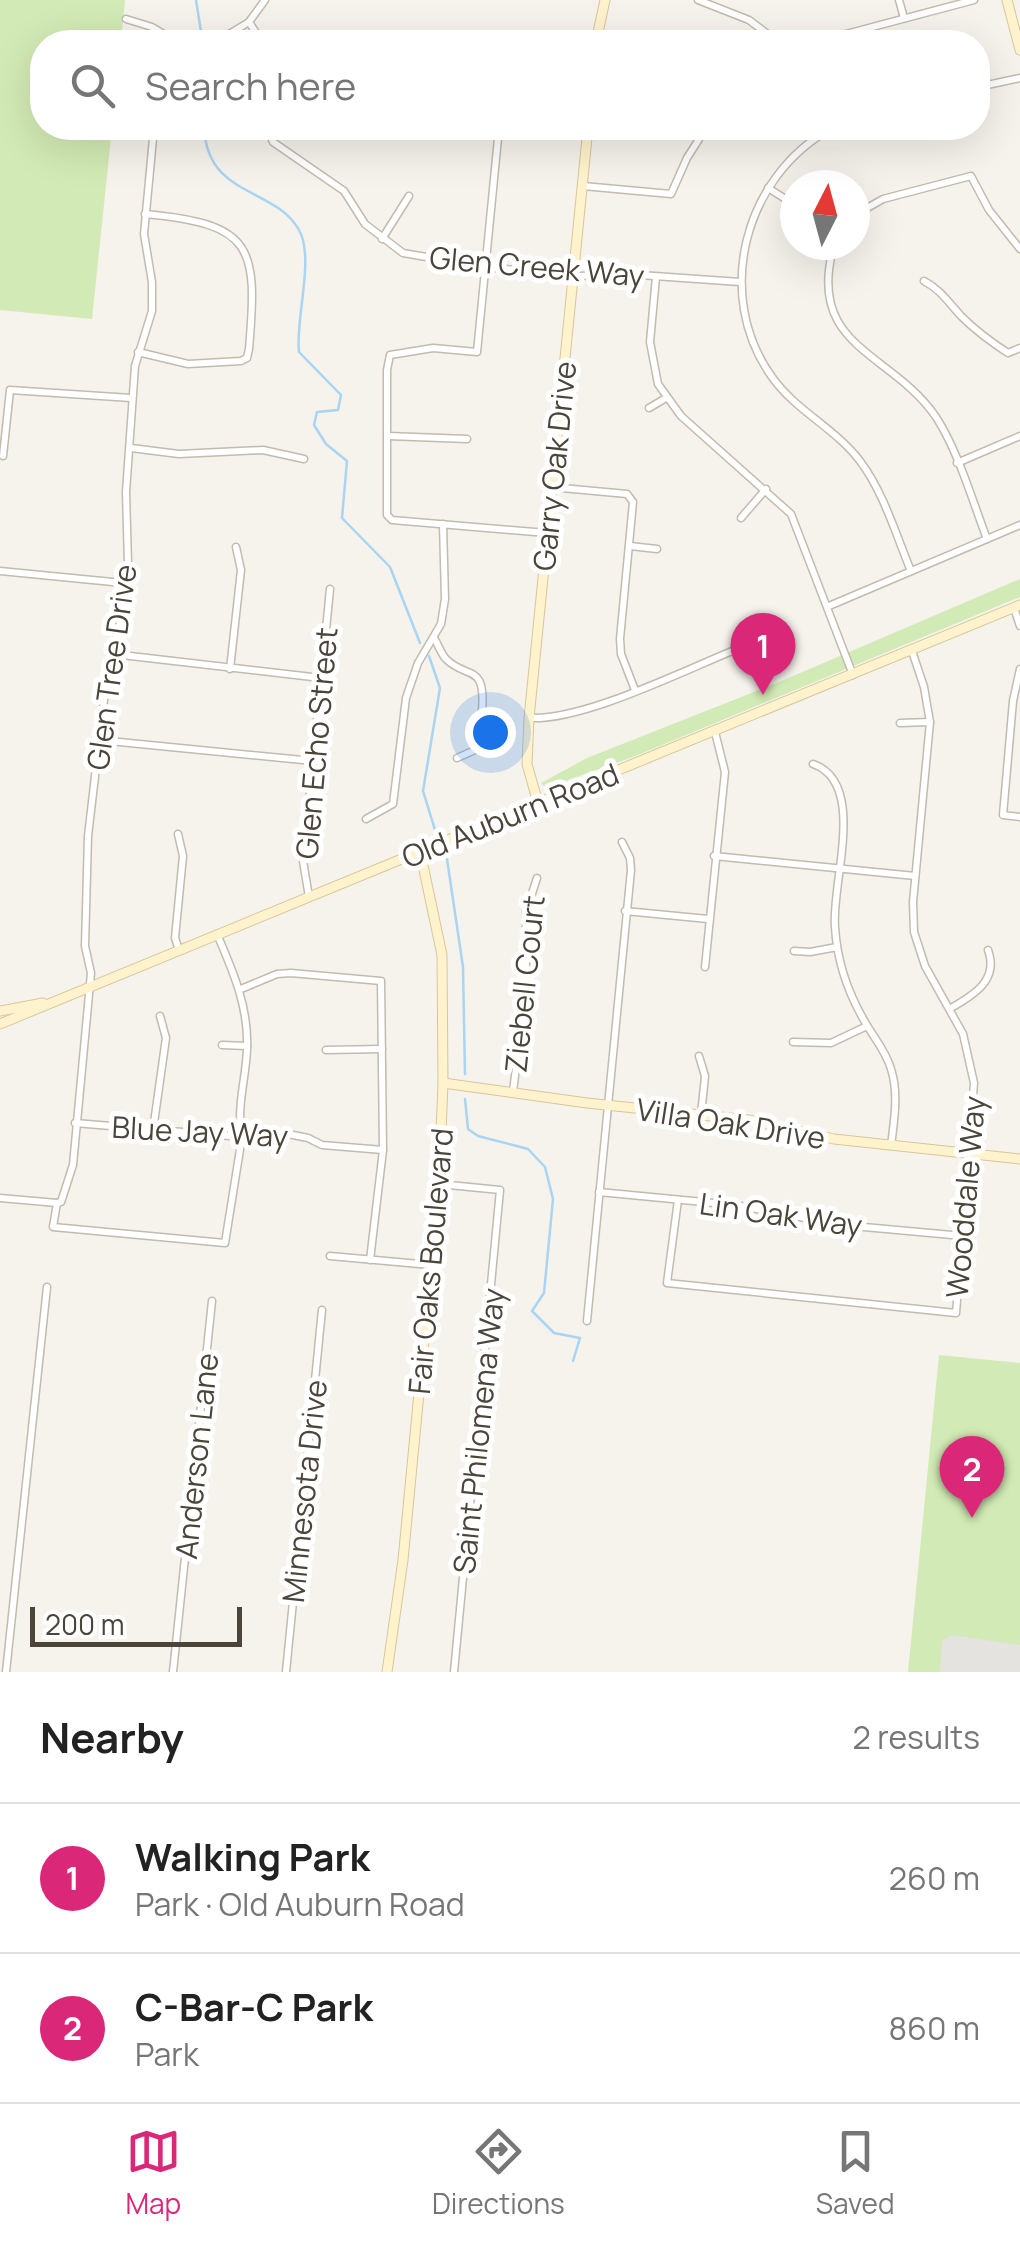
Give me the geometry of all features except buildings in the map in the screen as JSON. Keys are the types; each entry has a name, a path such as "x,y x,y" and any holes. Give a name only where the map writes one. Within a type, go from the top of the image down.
{"main road":[{"path":"599,30 605,0"},
{"path":"1007,0 1020,50"},
{"name":"Garry Oak Drive","path":"538,803 527,764 529,718 587,140"},
{"name":"Old Auburn Road","path":"0,1024 1017,607"},
{"name":"Fair Oaks Boulevard","path":"388,1672 439,1184 443,1083 442,955 420,851"},
{"path":"0,1011 51,1002"},
{"name":"Villa Oak Drive","path":"443,1083 757,1121 834,1139 1020,1159"}],"street":[{"path":"236,30 250,22 265,0"},
{"path":"698,0 749,20 762,30"},
{"path":"899,0 904,18"},
{"path":"860,30 974,0"},
{"path":"126,20 157,30"},
{"path":"250,22 255,30"},
{"path":"990,84 1020,78"},
{"name":"Glen Tree Drive","path":"56,1203 60,1202 71,1176 91,973 85,946 87,858 99,740 125,599 131,398 153,296 145,214 153,140"},
{"name":"Glen Creek Way","path":"272,140 344,191 365,224 412,256 572,276 740,282"},
{"path":"498,140 477,352 433,348 390,355 387,515 392,520 547,533"},
{"path":"583,186 671,194 700,140"},
{"path":"815,140 782,167 747,235 740,282 747,325 763,363 789,398 840,438 862,462 912,572"},
{"path":"870,207 883,200 971,176 989,210 1020,250"},
{"path":"768,188 780,196"},
{"path":"382,239 408,196"},
{"path":"138,352 188,364 247,358 254,285 243,251 215,225 196,218 145,214"},
{"path":"832,260 828,292 837,321 850,338 929,408 944,431 988,539"},
{"path":"656,276 651,360 666,398 795,520 853,676"},
{"path":"924,280 996,346 1008,354 1020,348"},
{"path":"3,456 10,390 131,398"},
{"path":"649,408 666,398"},
{"path":"388,436 467,439"},
{"path":"957,463 1020,436"},
{"path":"131,448 180,454 263,450 304,459"},
{"path":"551,488 627,494 633,502 620,638 635,690"},
{"path":"741,518 766,489"},
{"path":"366,819 392,804 406,698 418,663 434,638 447,588 443,524"},
{"path":"829,606 1020,525"},
{"path":"230,669 241,570 236,546"},
{"path":"630,546 657,549"},
{"path":"0,571 123,583"},
{"name":"Glen Echo Street","path":"309,897 303,861 330,588"},
{"path":"1017,607 1020,626"},
{"path":"434,638 447,660 470,670 479,680 483,695 479,741 475,750 457,758"},
{"path":"529,718 566,716 747,646"},
{"name":"Wooddale Way","path":"678,1200 667,1283 956,1313 974,1105 973,1073 967,1044 918,949 912,909 930,722 926,694 912,651"},
{"path":"114,654 320,678"},
{"path":"1020,668 1012,710 1003,815 1020,817"},
{"path":"900,723 930,722"},
{"path":"706,967 724,772 714,732"},
{"path":"99,740 312,762"},
{"path":"813,764 832,776 843,804 834,913 837,947 846,982 885,1054 894,1082 892,1146"},
{"path":"178,834 183,856 176,938 179,950"},
{"path":"587,1321 631,870 622,842"},
{"path":"714,856 915,876"},
{"name":"Ziebell Court","path":"513,1091 526,993 526,912 536,878"},
{"path":"625,911 708,920"},
{"path":"0,1198 56,1203 53,1227 225,1242 242,1136 238,1119 248,1046 241,989 218,934"},
{"path":"794,950 810,952 837,947"},
{"path":"951,1008 984,984 991,969 988,950"},
{"path":"241,989 292,972 381,981 383,1150 370,1260"},
{"path":"153,1130 166,1038 160,1016"},
{"path":"793,1042 831,1043 867,1026"},
{"path":"222,1045 248,1046"},
{"path":"326,1050 382,1049"},
{"path":"699,1056 705,1076 702,1114"},
{"name":"Blue Jay Way","path":"75,1124 242,1136 288,1134 322,1145 383,1150"},
{"name":"Saint Philomena Way","path":"439,1184 500,1190 454,1672"},
{"name":"Lin Oak Way","path":"599,1192 752,1208 842,1226 963,1236"},
{"path":"330,1256 431,1264"},
{"path":"6,1672 47,1287"},
{"name":"Anderson Lane","path":"173,1672 212,1300"},
{"name":"Minnesota Drive","path":"286,1672 322,1310"}],"green space":[{"path":"0,0 125,0 122,30 30,30 30,140 111,140 92,319 0,310"},
{"path":"1020,579 1020,597 633,757 546,788 541,783 587,758 779,682"},
{"path":"939,1355 1020,1363 1020,1672 908,1672"}],"shaded area":[{"path":"951,1635 1020,1645 1020,1672 940,1672 942,1641"}],"waterway":[{"path":"196,0 201,30"},
{"path":"206,140 217,167 229,179 274,205 299,230 305,256 299,352 341,395 338,410 317,412 314,425 326,444 347,461 342,518 390,567 420,643"},
{"path":"429,656 440,688 423,791 435,830"},
{"path":"447,859 463,967 465,1074"},
{"path":"465,1099 468,1129 478,1136 528,1149 545,1167 553,1199 544,1293 532,1311 554,1333 580,1338 573,1361"}],"place":[{"name":"Walking Park","path":"763,695"},
{"name":"C-Bar-C Park","path":"972,1518"}]}
